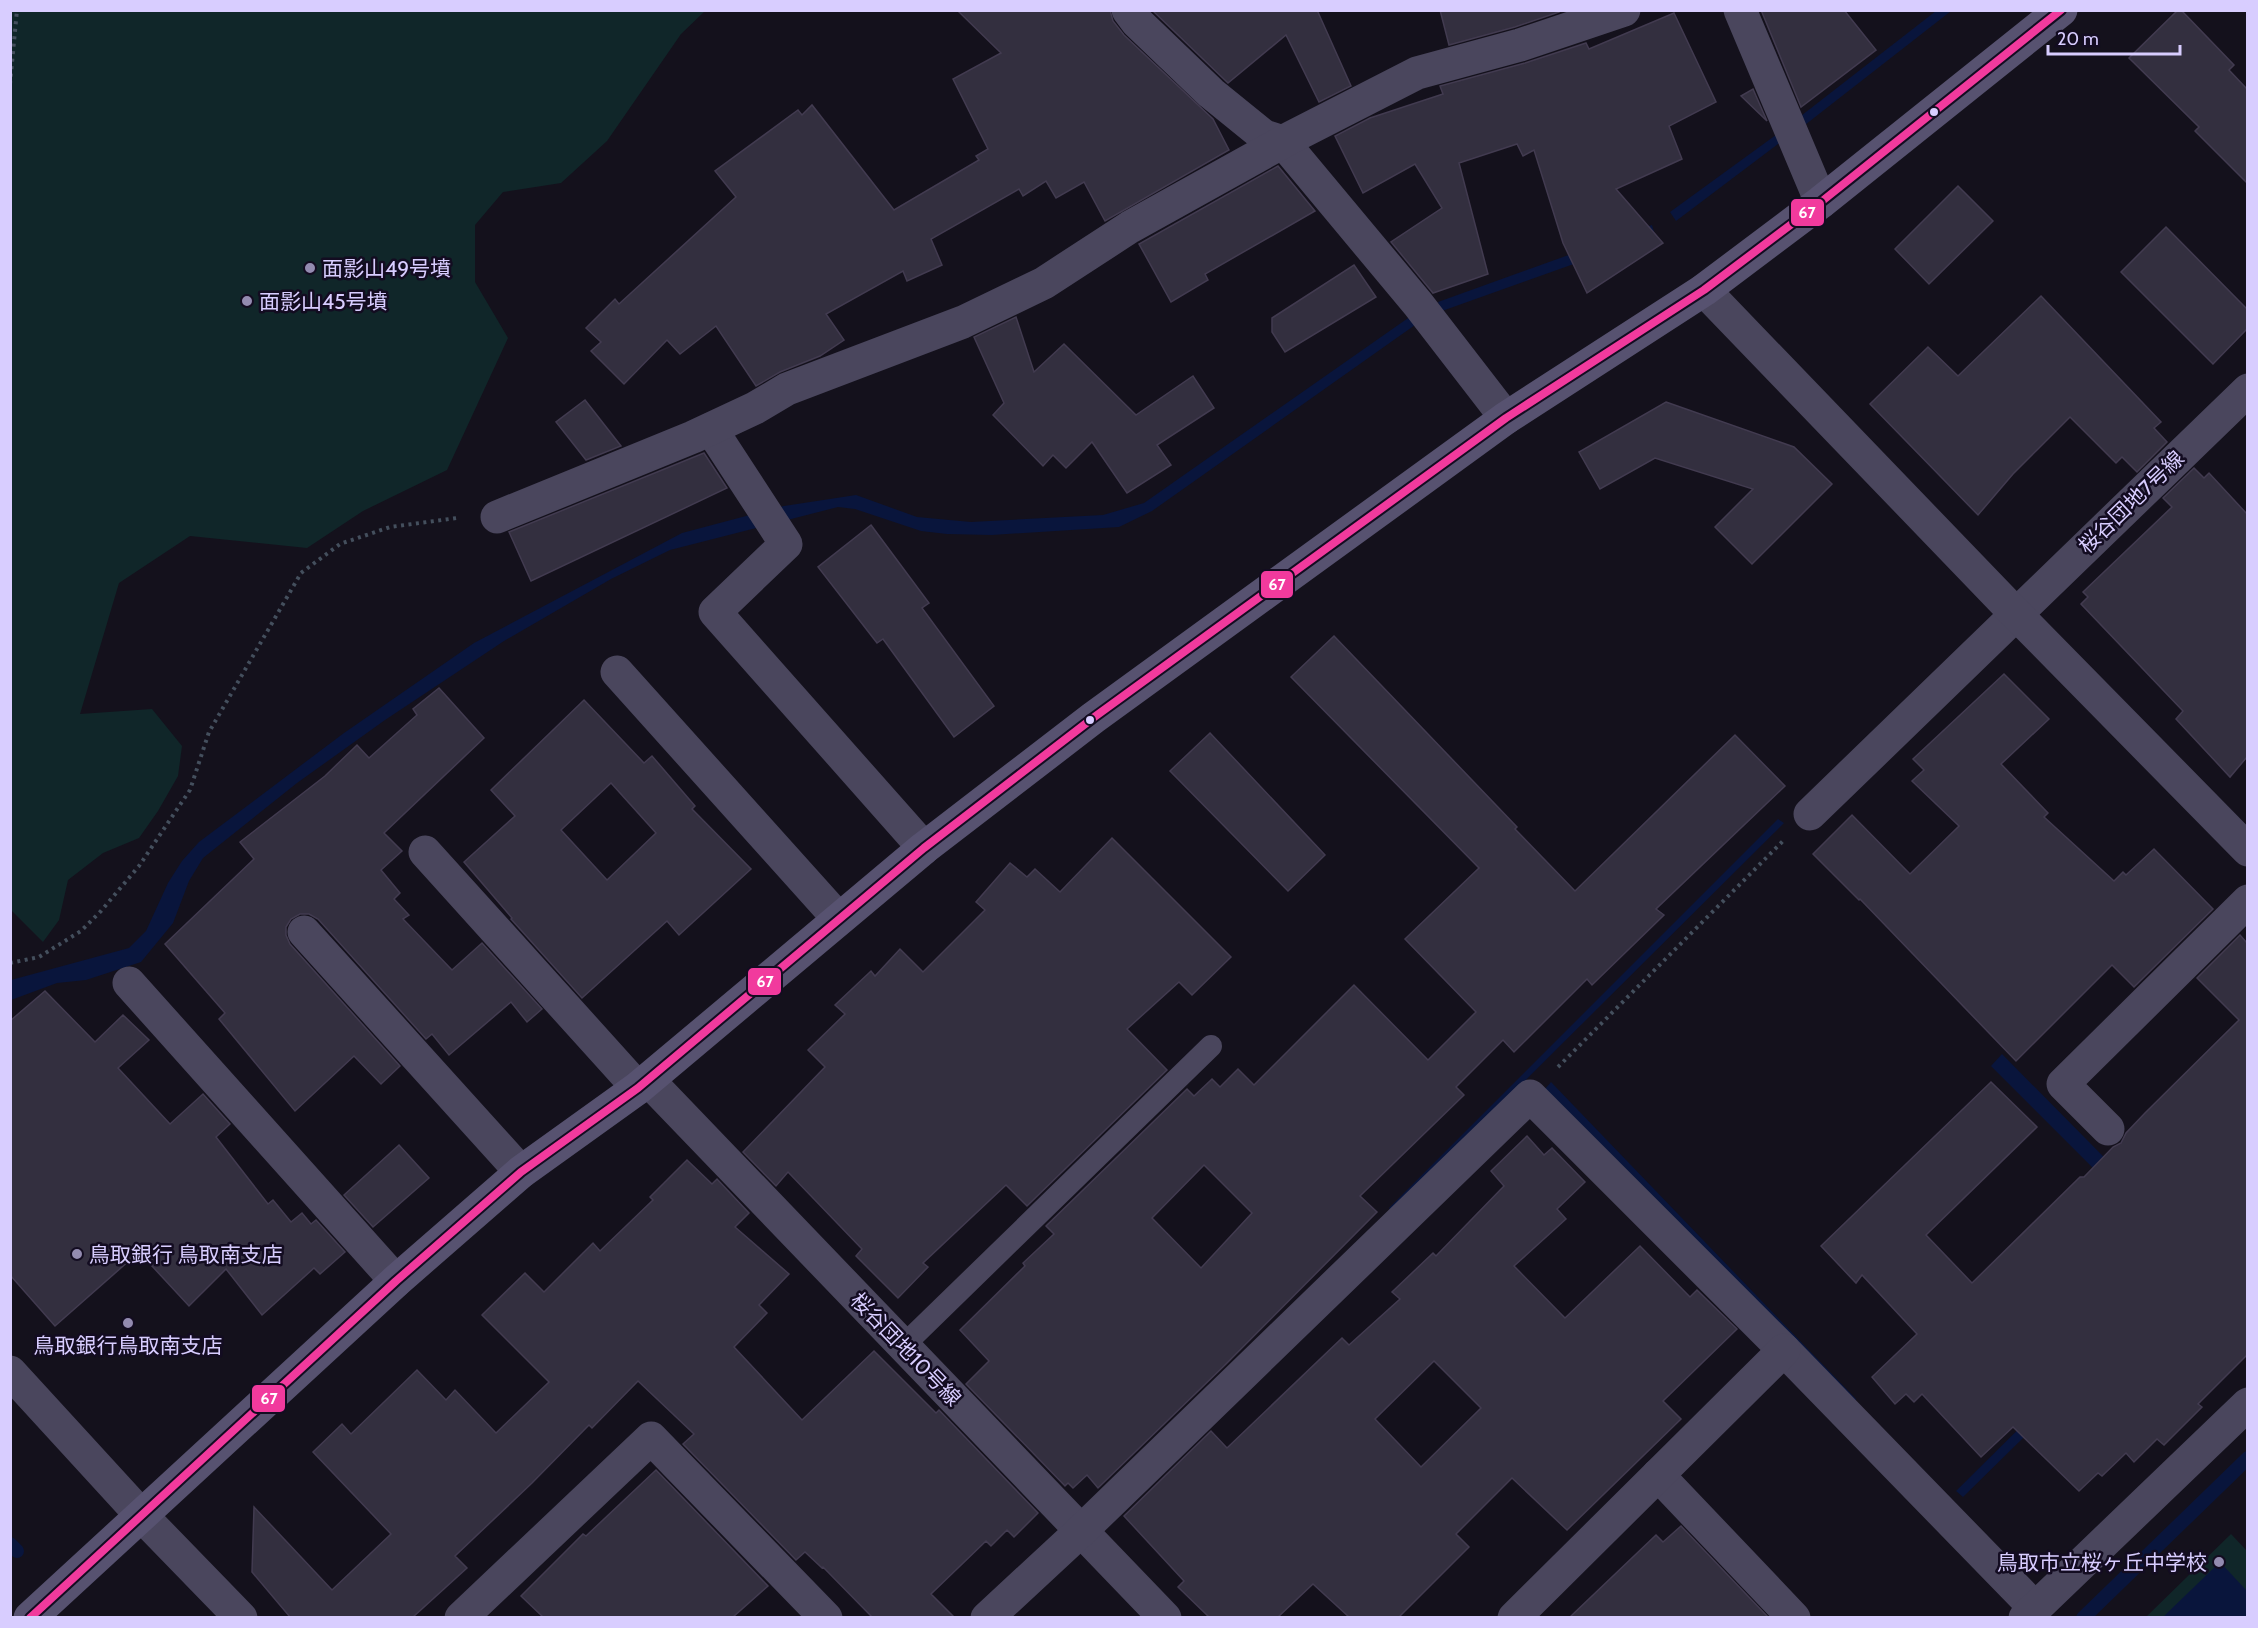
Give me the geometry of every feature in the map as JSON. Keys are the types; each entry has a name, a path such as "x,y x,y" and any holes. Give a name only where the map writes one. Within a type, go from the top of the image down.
{"main road":[{"path":"30,1617 396,1281 521,1172 643,1084 924,848 1093,718 1506,418 1704,290 1821,202 2061,10"}],"street":[{"path":"1128,10 1137,22 1211,93 1264,136 1283,142 1418,304 1506,418"},
{"path":"497,517 711,429 755,408 787,389 963,322 1044,283 1130,227 1283,142 1417,73 1520,45 1624,10"},
{"path":"1740,10 1821,202"},
{"path":"1704,290 2015,614 2247,850"},
{"name":"桜谷団地7号線","path":"1810,814 2247,390"},
{"path":"711,429 786,544 715,612 924,848"},
{"path":"617,672 838,918"},
{"name":"桜谷団地10号線","path":"425,852 643,1084 903,1346 1165,1617"},
{"path":"2108,1129 2063,1084 2247,901"},
{"path":"304,932 521,1172"},
{"path":"129,983 396,1281"},
{"path":"987,1617 1082,1531 1530,1096 1784,1350 2030,1613 2247,1404"},
{"path":"1514,1617 1784,1350"},
{"path":"10,1372 141,1515 241,1617"},
{"path":"461,1617 651,1438 814,1614"},
{"path":"1658,1475 1794,1617"}],"lane":[{"path":"903,1346 1211,1046"}],"path":[{"path":"10,84 17,10"},
{"path":"10,963 39,957 81,932 139,866 190,790 208,732 301,573 340,543 390,527 449,519 497,517"},
{"path":"1530,1096 1810,814"}],"green space":[{"path":"11,10 705,11 681,34 607,141 561,183 503,192 475,225 475,282 508,338 447,470 363,511 307,548 190,536 119,583 80,714 152,709 182,746 178,776 139,838 103,853 68,880 59,920 43,942 10,909"},
{"name":"鳥取市立桜ヶ丘中学校","path":"2231,1534 2247,1551 2247,1617 2145,1618"}],"water":[{"path":"1936,11 1951,11 1801,128 1797,119"},
{"path":"1784,129 1790,135 1676,221 1670,212"},
{"path":"1652,225 1655,235 1442,311 1438,302"},
{"path":"1411,316 1415,325 1152,511 1119,527 992,535 947,534 921,531 855,509 838,507 670,550 611,579 504,641 385,720 297,783 203,858 189,881 173,923 141,962 86,980 57,983 11,1000 11,980 129,948 146,931 168,883 182,861 199,842 344,733 474,643 682,533 784,506 856,495 917,517 971,522 1103,515 1144,503"},
{"path":"1778,819 1784,823 1393,1212 1389,1208"},
{"path":"2002,1054 2247,1302 2247,1322 2195,1269 1963,1497 1956,1491 2187,1262 1991,1066"},
{"path":"1551,1082 1856,1399 1852,1404 1545,1089"},
{"path":"2220,1562 2247,1591 2247,1617 2163,1617"}],"building":[{"path":"957,10 1110,10 1113,21 1124,35 1213,119 1229,150 1105,221 1084,182 1056,198 1046,181 1023,196 1019,189 931,239 942,265 907,281 903,271 826,314 844,340 820,356 780,372 756,386 716,326 680,354 667,340 624,384 591,351 601,342 586,328 615,299 619,304 736,197 715,171 798,110 802,115 812,105 894,210 979,160 976,156 988,149 953,79 1001,53"},
{"path":"1152,10 1317,10 1351,86 1319,102 1286,35 1228,83"},
{"path":"1440,10 1558,10 1559,12 1449,45"},
{"path":"1761,10 1844,10 1876,50 1801,107"},
{"path":"2178,10 2181,10 2234,65 2229,70 2247,89 2247,183 2195,131 2199,127 2129,58"},
{"path":"1674,13 1716,102 1669,126 1682,159 1616,189 1663,243 1587,293 1563,243 1534,150 1523,156 1517,144 1459,163 1488,274 1433,293 1391,242 1442,208 1415,164 1363,193 1335,136 1370,118 1443,94 1440,86 1525,63 1586,43 1589,49"},
{"path":"1753,89 1767,121 1741,96"},
{"path":"1278,166 1315,211 1205,274 1208,280 1171,302 1139,244"},
{"path":"1958,186 1993,221 1929,284 1895,249"},
{"path":"2166,227 2247,309 2247,329 2213,364 2121,272"},
{"path":"1354,265 1376,297 1285,352 1272,332 1272,318"},
{"path":"2041,296 2161,422 2154,428 2167,442 2137,472 2122,457 2116,463 2070,417 2013,474 1978,515 1870,404 1928,347 1958,376"},
{"path":"1016,317 1034,372 1064,344 1136,415 1193,376 1214,408 1157,445 1171,465 1127,493 1092,442 1066,468 1053,455 1043,466 993,415 1004,403 974,337"},
{"path":"585,400 621,446 586,460 556,422"},
{"path":"1666,402 1794,447 1832,484 1752,564 1715,527 1753,489 1655,458 1600,489 1579,452"},
{"path":"704,453 727,488 531,581 509,532"},
{"path":"2194,468 2204,478 2209,473 2247,514 2247,757 2230,777 2176,719 2183,711 2081,604 2088,597 2083,592 2172,507 2163,498"},
{"path":"871,525 929,603 922,608 994,706 954,737 883,639 877,643 818,567"},
{"path":"1334,636 1517,827 1515,829 1575,891 1735,735 1785,786 1656,909 1664,915 1592,985 1587,979 1514,1052 1503,1040 1456,1087 1464,1095 1360,1196 1377,1212 1226,1364 1098,1488 1087,1475 1073,1488 1068,1483 1065,1486 966,1384 989,1361 960,1330 1025,1266 1023,1263 1054,1234 1046,1226 1187,1089 1194,1096 1212,1079 1220,1087 1238,1069 1254,1085 1354,985 1428,1060 1476,1012 1405,939 1479,868 1291,677","holes":["1204,1165 1252,1213 1201,1268 1152,1218"]},
{"path":"2004,674 2049,719 2001,764 2048,813 2044,817 2114,881 2123,872 2126,875 2154,849 2213,909 2134,987 2112,965 2016,1061 1860,899 1813,854 1852,815 1910,874 1959,826 1912,781 1924,770 1913,759"},
{"path":"439,688 484,738 384,833 402,851 381,870 400,893 394,899 409,915 403,919 452,970 482,943 542,1009 527,1022 511,1002 449,1055 432,1034 426,1039 318,919 309,914 300,914 291,919 286,927 286,935 290,944 400,1066 381,1084 354,1056 295,1111 219,1019 225,1013 165,944 254,859 240,842 325,776 357,745 369,758 417,715 413,709"},
{"path":"584,700 644,763 652,756 695,806 692,809 751,869 679,935 667,921 582,998 511,919 464,862 515,816 491,790","holes":["611,783 656,833 607,880 561,830"]},
{"path":"1210,733 1325,855 1288,891 1170,771"},
{"path":"1112,838 1231,957 1192,995 1179,982 1127,1029 1167,1070 1027,1206 1006,1185 923,1263 928,1267 898,1298 856,1256 862,1249 788,1172 776,1186 743,1152 825,1067 808,1050 845,1014 835,1005 871,971 875,976 900,949 923,972 985,910 976,902 1010,863 1027,877 1035,869 1060,892"},
{"path":"2240,935 2247,943 2247,1355 2198,1404 2202,1407 2164,1445 2157,1439 2134,1462 2126,1453 2102,1476 2098,1473 2079,1491 2013,1427 1981,1457 1922,1394 1914,1402 1906,1394 1895,1404 1872,1377 1917,1334 1862,1275 1856,1283 1821,1246 1991,1082 2037,1127 1926,1235 1972,1283 2080,1177 2084,1177 2113,1147 2121,1143 2126,1133 2145,1113 2239,1020 2197,978"},
{"path":"45,991 95,1042 123,1015 149,1040 118,1068 170,1124 203,1094 230,1124 216,1137 268,1204 273,1200 291,1222 302,1213 311,1224 316,1220 345,1252 320,1274 314,1268 262,1315 226,1269 189,1306 139,1252 55,1326 10,1275 10,1021"},
{"path":"1527,1136 1544,1155 1552,1148 1585,1182 1557,1209 1566,1219 1514,1266 1565,1318 1640,1246 1690,1297 1697,1290 1737,1329 1663,1401 1681,1419 1567,1530 1512,1478 1456,1534 1469,1547 1399,1617 1349,1617 1313,1584 1278,1617 1209,1617 1178,1587 1184,1581 1124,1516 1211,1431 1227,1448 1342,1338 1349,1345 1400,1299 1392,1292 1433,1253 1436,1256 1504,1186 1491,1171","holes":["1434,1361 1481,1408 1421,1467 1375,1419"]},
{"path":"399,1145 429,1178 373,1227 344,1195"},
{"path":"687,1160 712,1184 717,1179 749,1213 735,1227 789,1274 759,1305 767,1313 734,1347 802,1420 874,1351 936,1413 939,1410 1038,1513 1014,1537 1007,1530 991,1546 986,1541 931,1594 954,1617 872,1617 805,1552 796,1560 683,1444 694,1434 638,1381 592,1428 589,1425 455,1556 467,1568 413,1617 290,1617 252,1572 254,1507 332,1590 391,1534 313,1452 342,1424 351,1434 417,1370 446,1400 455,1390 496,1433 549,1382 482,1315 525,1273 544,1292 593,1243 600,1251 653,1200 650,1197"},
{"path":"656,1470 768,1586 733,1617 543,1617 521,1596 583,1534 586,1536"},
{"path":"1681,1526 1768,1617 1570,1617 1656,1535 1663,1542"}],"waterway":[{"path":"2083,1618 2248,1458"},
{"path":"10,1544 17,1551"}],"transit line":[{"name":"67","path":"30,1618 396,1281 521,1172 638,1088 924,848 1093,718 1506,418 1704,290 1821,202 2061,10"}],"place":[{"name":"面影山49号墳","path":"310,268"},
{"name":"面影山45号墳","path":"247,301"},
{"name":"鳥取銀行 鳥取南支店","path":"77,1254"},
{"name":"鳥取銀行鳥取南支店","path":"128,1323"},
{"name":"鳥取市立桜ヶ丘中学校","path":"2219,1562"}]}
